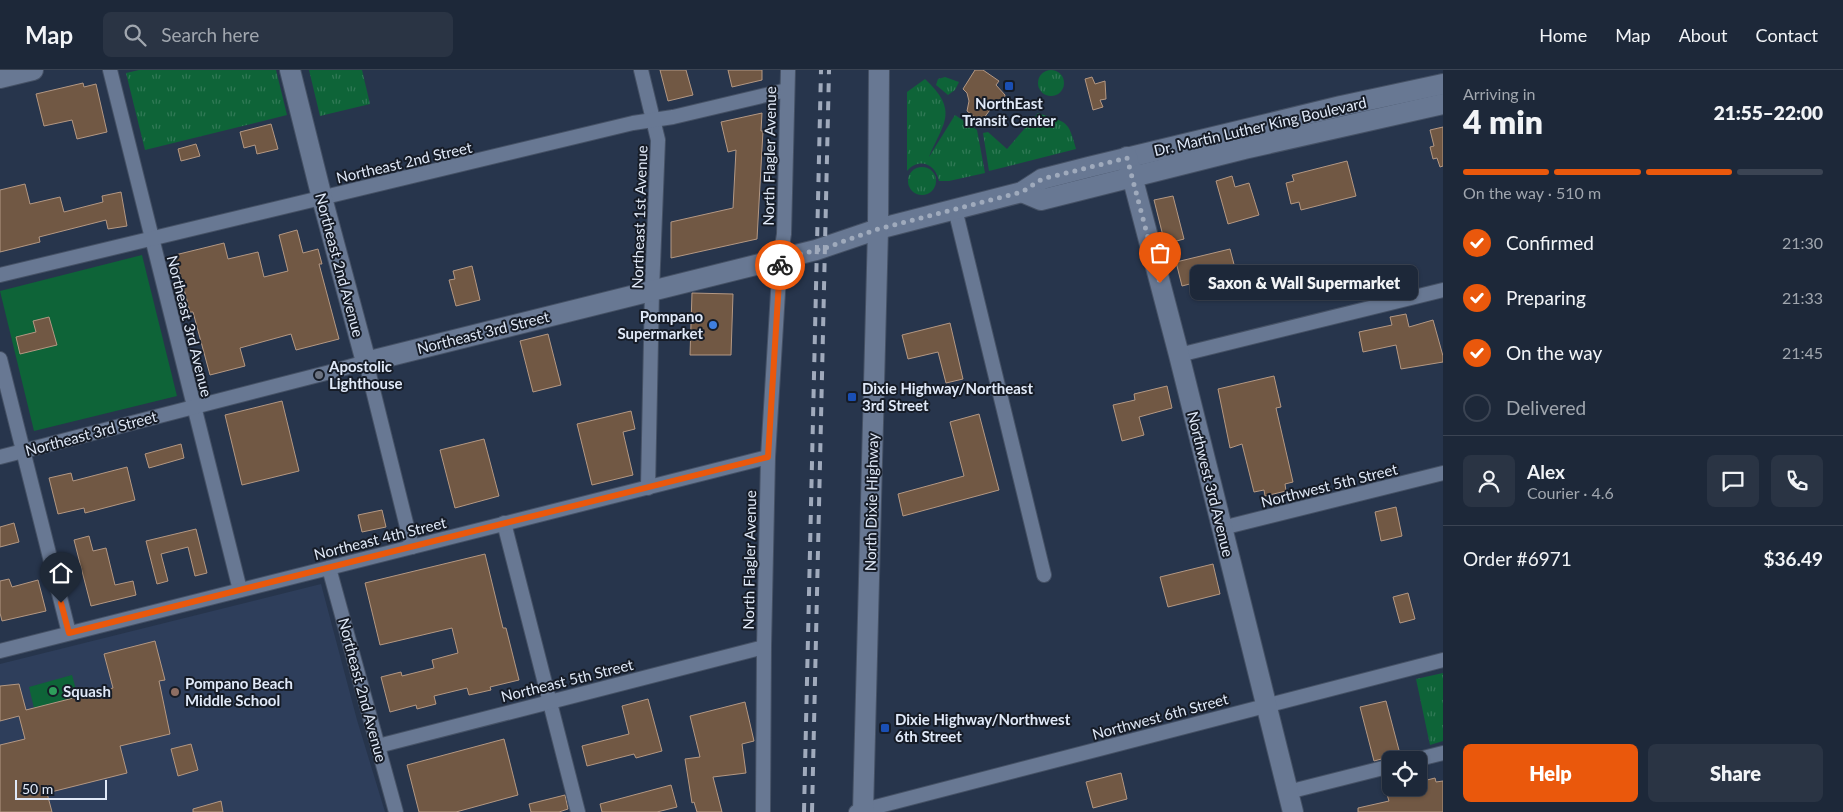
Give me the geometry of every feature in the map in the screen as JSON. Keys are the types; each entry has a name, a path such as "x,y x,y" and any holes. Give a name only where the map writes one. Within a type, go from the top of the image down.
{"main road":[{"path":"0,78 33,70"},
{"name":"Northeast 2nd Avenue","path":"290,70 366,362"},
{"name":"North Dixie Highway","path":"861,811 878,229 880,70"},
{"name":"Dr. Martin Luther King Boulevard","path":"1022,192 1040,200 1132,177 1242,139 1443,84"},
{"name":"Dr. Martin Luther King Boulevard","path":"878,229 1022,192 1042,179 1127,158 1443,104"},
{"name":"Northwest 3rd Avenue","path":"1127,158 1293,812"},
{"name":"Northeast 3rd Street","path":"366,362 825,248 878,229"}],"street":[{"name":"Northeast 3rd Avenue","path":"110,70 240,590"},
{"name":"Northeast 1st Avenue","path":"641,70 658,140 652,290 648,488"},
{"name":"North Flagler Avenue","path":"763,812 768,457 780,259 784,234 788,70"},
{"name":"Northeast 2nd Street","path":"0,275 653,119 674,117 787,90"},
{"path":"955,209 1044,575"},
{"path":"1178,355 1443,290"},
{"path":"0,359 69,633"},
{"name":"Northeast 3rd Street","path":"0,456 366,362"},
{"name":"Northeast 2nd Avenue","path":"366,362 412,547"},
{"name":"Northeast 4th Street","path":"0,650 768,457"},
{"name":"Northwest 5th Street","path":"1222,528 1443,473"},
{"path":"504,523 578,812"},
{"name":"Northeast 2nd Avenue","path":"329,568 396,812"},
{"name":"Northeast 5th Street","path":"378,746 764,646"},
{"name":"Northwest 6th Street","path":"861,811 1443,660"},
{"path":"1427,757 1443,753"},
{"path":"1288,792 1382,768"}],"shaded area":[{"name":"Pompano Beach Middle School","path":"321,584 357,720 385,812 0,812 0,664"}],"green space":[{"path":"139,70 276,70 287,115 145,150 126,73"},
{"path":"309,70 362,70 370,104 320,116"},
{"path":"1051,70 1060,74 1064,83 1060,92 1051,96 1042,92 1038,83 1042,74"},
{"path":"945,77 959,82 955,90 948,95 936,85 938,79"},
{"path":"925,79 936,90 945,109 943,125 929,157 955,115 977,130 985,173 949,181 939,181 934,170 926,164 917,164 907,171 907,92"},
{"path":"1038,113 1065,124 1071,132 1076,149 989,171 983,133 988,132 1007,149"},
{"path":"922,167 932,171 936,181 932,191 922,195 912,191 908,181 912,171"},
{"path":"142,255 177,396 34,431 0,291"},
{"path":"1443,673 1443,741 1430,745 1416,679"},
{"name":"Squash","path":"72,675 78,697 34,708 29,687"}],"building":[{"path":"660,70 686,70 693,95 668,101"},
{"path":"728,70 762,70 762,80 732,87"},
{"path":"975,70 983,70 999,81 996,85 1005,95 1004,100 995,103 981,122 967,111 969,101 967,93 963,89"},
{"path":"1092,77 1095,84 1105,81 1106,99 1100,100 1103,107 1093,110 1085,79"},
{"path":"83,83 84,87 96,84 107,132 77,139 72,120 44,126 36,94"},
{"path":"762,113 761,131 763,131 757,239 671,258 671,222 733,208 736,150 728,152 721,122"},
{"path":"271,124 278,149 257,154 255,145 244,148 240,132"},
{"path":"1443,127 1443,166 1440,167 1437,158 1433,159 1430,147 1434,146 1430,130"},
{"path":"196,144 200,156 181,161 178,149"},
{"path":"1347,161 1356,196 1301,210 1299,202 1291,204 1286,183 1294,181 1292,175"},
{"path":"1232,176 1235,187 1249,183 1259,215 1228,224 1216,181"},
{"path":"25,184 30,204 60,197 64,212 103,202 102,196 121,192 127,226 108,229 106,220 39,237 40,242 0,252 0,190"},
{"path":"1173,196 1184,239 1165,244 1154,200"},
{"path":"297,230 303,253 318,249 322,264 319,264 339,339 296,350 291,334 240,348 245,366 210,375 193,312 190,312 175,255 224,243 228,259 258,252 264,277 288,271 279,235"},
{"path":"1230,249 1236,272 1182,286 1176,262"},
{"path":"472,266 480,300 456,306 449,280 455,279 453,271"},
{"path":"692,293 733,294 731,355 690,355"},
{"path":"1406,314 1409,327 1433,320 1443,362 1401,369 1396,345 1363,352 1359,332 1392,325 1390,317"},
{"path":"49,317 57,345 20,354 16,337 36,332 33,321"},
{"path":"950,323 963,379 946,383 938,352 908,359 902,335"},
{"path":"548,334 561,385 533,392 520,341"},
{"path":"1274,376 1281,407 1276,408 1293,482 1285,484 1286,491 1265,496 1264,490 1254,492 1242,444 1230,448 1218,389"},
{"path":"1167,386 1172,408 1139,417 1144,435 1122,441 1113,405 1135,400 1134,394"},
{"path":"282,401 299,471 242,485 225,415"},
{"path":"631,411 635,429 623,432 633,475 592,485 577,424"},
{"path":"979,414 999,490 903,516 898,494 964,476 950,422"},
{"path":"484,439 499,496 455,508 440,450"},
{"path":"181,444 184,458 149,468 145,454"},
{"path":"127,467 135,500 85,513 84,508 58,514 49,478 71,473 73,481"},
{"path":"1396,507 1402,536 1381,541 1375,512"},
{"path":"382,510 386,527 362,532 358,515"},
{"path":"14,523 19,542 0,547 0,527"},
{"path":"196,529 207,573 195,576 188,547 161,554 168,581 157,584 146,541"},
{"path":"89,536 93,551 106,548 115,585 133,581 136,595 91,606 74,540"},
{"path":"485,554 503,628 506,628 519,680 490,687 491,690 469,695 467,688 434,696 436,704 417,709 416,705 390,712 381,677 401,672 402,676 434,668 432,660 458,653 452,628 380,645 365,583"},
{"path":"1213,564 1220,594 1168,607 1160,577"},
{"path":"9,579 12,587 38,580 46,611 2,621 0,613 0,581"},
{"path":"1408,593 1415,619 1400,623 1393,597"},
{"path":"155,641 165,680 159,681 170,734 120,746 127,773 47,793 52,812 0,812 0,745 25,739 19,716 0,721 0,686 19,684 26,710 113,688 104,654"},
{"path":"648,699 662,751 636,758 634,754 587,766 582,746 629,734 622,706"},
{"path":"1386,701 1399,751 1382,751 1382,759 1374,761 1360,707"},
{"path":"745,702 754,741 742,744 746,773 713,777 722,812 697,812 694,802 692,803 685,759 700,757 690,716"},
{"path":"504,739 518,795 456,812 419,812 407,765"},
{"path":"191,744 198,770 178,776 171,749"},
{"path":"1121,773 1127,799 1093,808 1086,782"},
{"path":"1435,778 1436,782 1443,781 1443,812 1358,812 1358,808 1389,801 1387,796 1427,796 1427,780"},
{"path":"671,785 677,807 657,812 602,812 600,804"},
{"path":"565,795 568,809 559,812 531,812 529,804"},
{"path":"221,801 223,812 193,812 193,809"}],"railway":[{"path":"804,812 821,70"},
{"path":"812,812 829,70"}],"way so far":[{"path":"780,265 780,259 825,248 878,229 1022,192 1042,179 1127,158 1160,283"}],"place":[{"name":"NorthEast Transit Center","path":"1009,86"},
{"name":"Saxon & Wall Supermarket","path":"1160,283"},
{"name":"Pompano Supermarket","path":"713,325"},
{"name":"Apostolic Lighthouse","path":"319,375"},
{"name":"Dixie Highway/Northeast 3rd Street","path":"852,397"},
{"name":"Squash","path":"53,691"},
{"name":"Pompano Beach Middle School","path":"175,692"},
{"name":"Dixie Highway/Northwest 6th Street","path":"885,728"}],"route":[{"path":"61,603 69,633 768,457 780,265"}]}
